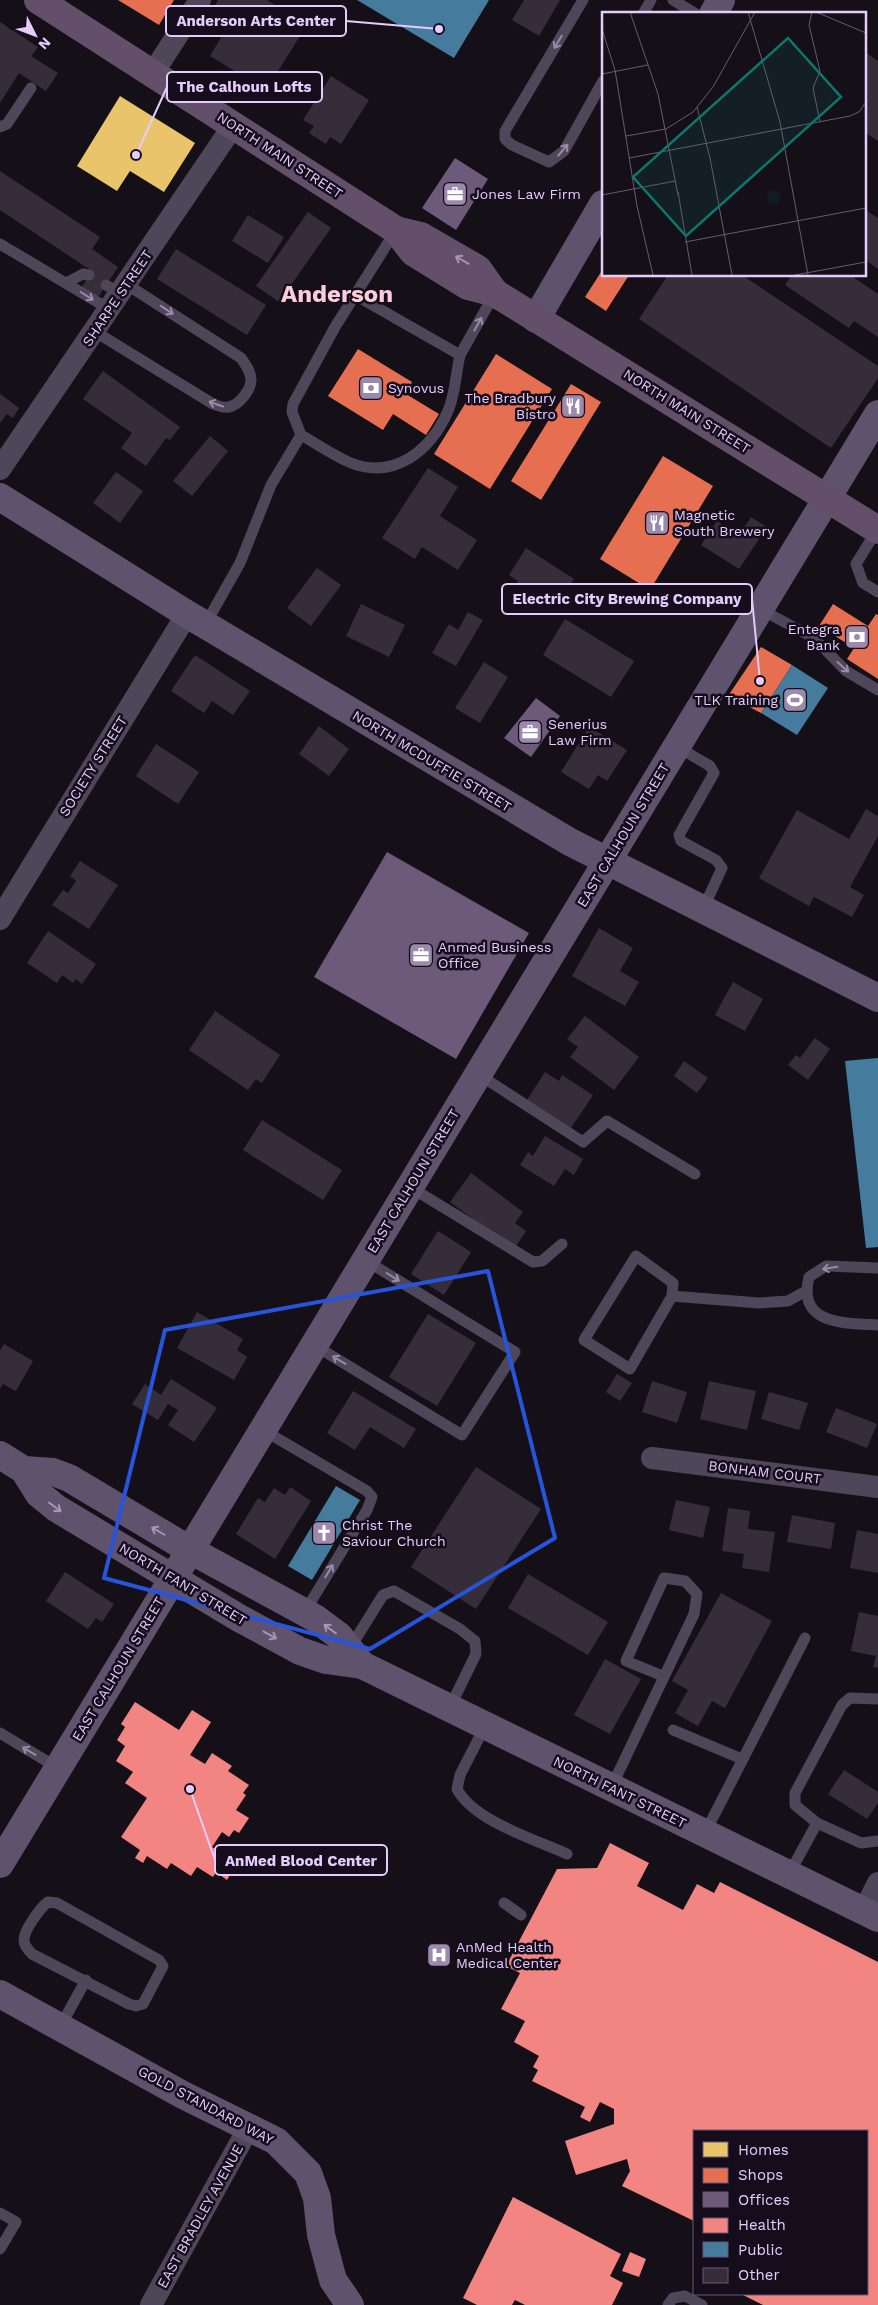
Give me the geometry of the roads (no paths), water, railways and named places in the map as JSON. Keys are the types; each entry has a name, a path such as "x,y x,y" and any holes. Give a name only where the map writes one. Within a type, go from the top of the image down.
{"main road":[{"name":"NORTH MAIN STREET","path":"38,0 396,230 412,252 468,286 495,293 878,530"}],"street":[{"path":"153,73 200,0"},
{"path":"714,12 721,0"},
{"name":"SHARPE STREET","path":"0,469 94,331 115,293 233,126"},
{"path":"536,319 602,206"},
{"name":"EAST CALHOUN STREET","path":"0,1864 878,414"},
{"name":"NORTH MCDUFFIE STREET","path":"0,497 196,620 570,842 878,998"},
{"name":"SOCIETY STREET","path":"0,919 196,620"},
{"name":"NORTH FANT STREET","path":"0,1455 24,1470 39,1494 56,1508 300,1651 326,1660 356,1657"},
{"name":"BONHAM COURT","path":"652,1458 878,1487"},
{"name":"NORTH FANT STREET","path":"24,1470 53,1472 69,1478 190,1550 304,1612 339,1636 356,1657 449,1708 871,1914"},
{"path":"871,1914 878,1883"},
{"name":"GOLD STANDARD WAY","path":"0,1994 183,2095 276,2141 308,2173 317,2198 321,2235 333,2280 350,2305"},
{"name":"EAST BRADLEY AVENUE","path":"151,2305 249,2127"}],"lane":[{"path":"583,0 505,131 505,139 512,145 550,162 564,151 602,83"},
{"path":"644,12 651,0"},
{"path":"673,0 693,12"},
{"path":"0,127 7,124 31,88"},
{"path":"396,230 355,295 293,404 292,412 301,435 352,463 390,467 413,458 434,437 448,410 460,355 495,293"},
{"path":"0,244 66,283 115,293 241,358 248,367 251,381 244,396 235,405 227,408 213,404 94,331"},
{"path":"66,283 83,274 89,275"},
{"path":"355,295 460,355"},
{"path":"196,620 240,563 271,485 301,435"},
{"path":"878,530 856,564 863,584 878,592"},
{"path":"759,608 814,638 846,671 878,690"},
{"path":"676,746 710,766 714,773 679,835 681,841 716,860 722,868 703,910"},
{"path":"478,1074 583,1142 607,1121 695,1174"},
{"path":"410,1186 533,1262 542,1261 562,1244"},
{"path":"636,1256 673,1284 672,1296 630,1369 584,1340 636,1256"},
{"path":"314,1345 462,1435 515,1352 366,1260"},
{"path":"878,1268 826,1266 809,1277 806,1291 814,1312 833,1322 878,1325"},
{"path":"672,1296 760,1303 788,1302 806,1291"},
{"path":"262,1430 367,1491 372,1497 367,1510 304,1612"},
{"path":"611,1788 694,1614 697,1594 685,1580 664,1578 626,1660 663,1676"},
{"path":"356,1657 383,1595 394,1591 460,1629 475,1641 476,1654 449,1708"},
{"path":"705,1833 804,1638"},
{"path":"878,1699 850,1698 842,1705 795,1793 795,1805 817,1823 861,1842 878,1840"},
{"path":"485,1726 460,1775 457,1789 462,1799 496,1822 567,1854"},
{"path":"673,1730 742,1760"},
{"path":"0,1734 58,1768"},
{"path":"789,1874 817,1823"},
{"path":"48,1902 57,1903 152,1955 160,1960 163,1966 148,1998 143,2004 136,2006 86,1980 32,1954 25,1946 24,1938 40,1908 48,1902"},
{"path":"504,1903 521,1915"},
{"path":"60,2027 86,1980"},
{"path":"0,2213 16,2222 0,2249"},
{"path":"668,2305 673,2298 685,2296 702,2305"}],"place":[{"name":"Anderson Arts Center","path":"439,29"},
{"name":"The Calhoun Lofts","path":"136,155"},
{"name":"Jones Law Firm","path":"455,194"},
{"name":"Synovus","path":"371,388"},
{"name":"The Bradbury Bistro","path":"573,406"},
{"name":"Magnetic South Brewery","path":"657,523"},
{"name":"Entegra Bank","path":"857,637"},
{"name":"Electric City Brewing Company","path":"760,681"},
{"name":"TLK Training","path":"795,700"},
{"name":"Senerius Law Firm","path":"530,732"},
{"name":"Anmed Business Office","path":"421,955"},
{"name":"Christ The Saviour Church","path":"324,1533"},
{"name":"AnMed Blood Center","path":"190,1789"},
{"name":"AnMed Health Medical Center","path":"439,1955"}],"district":[{"name":"Anderson","path":"337,294"}]}
